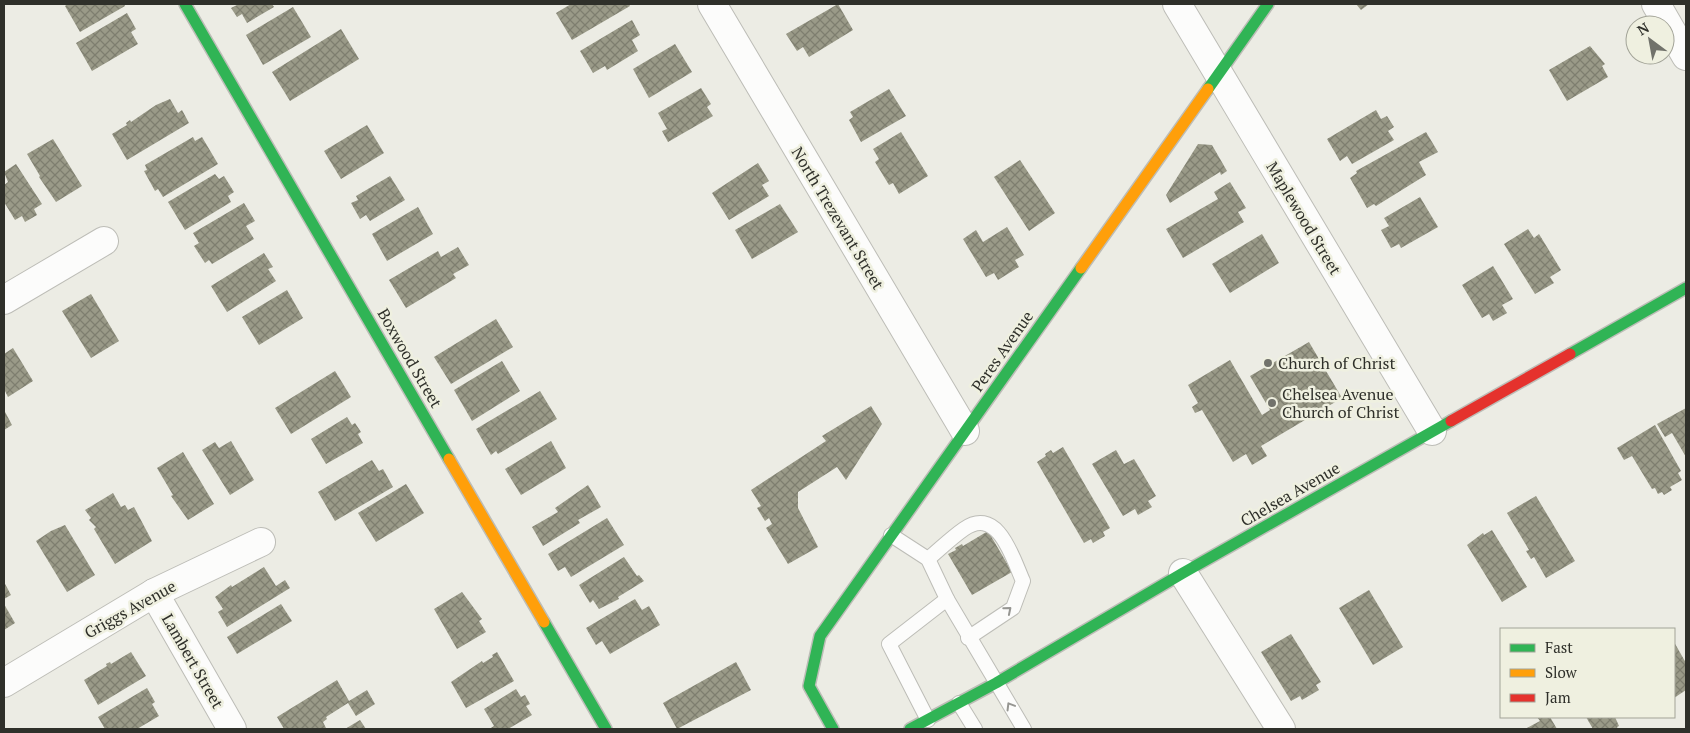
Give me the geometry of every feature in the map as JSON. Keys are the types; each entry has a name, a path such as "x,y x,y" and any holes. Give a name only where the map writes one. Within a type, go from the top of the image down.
{"street":[{"name":"Boxwood Street","path":"185,4 606,729"},
{"name":"North Trezevant Street","path":"712,4 965,431"},
{"name":"Maplewood Street","path":"1177,4 1432,431"},
{"name":"Peres Avenue","path":"833,729 809,686 820,636 1268,4"},
{"path":"1656,4 1686,56"},
{"path":"4,300 104,241"},
{"name":"Chelsea Avenue","path":"910,729 996,683 1183,573 1686,288"},
{"name":"Griggs Avenue","path":"4,683 154,593 261,542"},
{"path":"1183,573 1281,729"},
{"name":"Lambert Street","path":"154,593 232,729"}],"lane":[{"path":"928,559 966,528 983,524 995,527 1004,539 1023,581 1013,608 968,638"},
{"path":"891,536 928,559 968,638 1024,729"},
{"path":"928,720 888,644 947,599"},
{"path":"959,703 975,729"}],"building":[{"path":"68,4 124,4 125,6 80,32 65,6"},
{"path":"236,4 272,4 274,7 247,23 242,14 237,17 231,8"},
{"path":"571,4 629,4 630,6 572,40 556,13"},
{"path":"838,4 853,30 809,57 803,47 797,51 786,34"},
{"path":"1356,4 1369,4 1361,10"},
{"path":"293,7 311,37 263,65 246,35"},
{"path":"127,13 136,29 131,32 138,44 92,71 76,43"},
{"path":"632,20 640,35 632,40 638,51 607,70 605,66 593,73 580,51"},
{"path":"341,29 359,59 290,101 272,72"},
{"path":"675,44 692,72 649,98 633,69"},
{"path":"1590,46 1605,64 1602,66 1608,77 1567,101 1549,70"},
{"path":"701,88 711,104 707,107 713,116 668,142 662,131 667,129 658,113"},
{"path":"889,89 906,116 861,142 849,120 853,117 850,112"},
{"path":"170,99 178,113 182,110 189,123 127,160 112,134 127,125 126,123 130,120 131,122 156,105"},
{"path":"1376,110 1381,119 1387,116 1394,127 1388,131 1394,140 1352,164 1347,156 1340,161 1327,139"},
{"path":"367,125 384,153 341,179 324,151"},
{"path":"901,132 928,176 899,194 893,183 889,185 875,162 879,159 873,149"},
{"path":"1426,132 1438,152 1419,162 1426,175 1376,206 1374,204 1367,208 1350,178 1357,173 1356,171"},
{"path":"193,137 195,141 202,137 218,164 163,197 158,189 155,191 144,171 147,170 145,165"},
{"path":"53,139 82,186 56,202 39,177 27,154"},
{"path":"1198,144 1212,145 1227,171 1221,175 1220,172 1170,203 1166,195"},
{"path":"1020,160 1055,213 1029,231 994,177"},
{"path":"758,163 769,181 762,185 769,196 729,220 712,193"},
{"path":"16,164 42,204 34,209 37,215 25,222 22,216 15,220 4,202 4,185 8,182 4,172"},
{"path":"215,174 219,179 224,176 234,192 228,196 231,202 185,230 168,202"},
{"path":"390,176 405,200 370,221 366,215 360,219 351,203 358,200 356,196"},
{"path":"1230,182 1246,208 1238,212 1244,222 1183,258 1166,229 1218,199 1214,192"},
{"path":"1420,197 1438,227 1401,248 1399,244 1391,248 1381,230 1389,226 1384,218"},
{"path":"244,203 255,221 246,226 254,239 212,264 209,260 205,263 194,246 199,243 193,233"},
{"path":"780,204 798,232 752,259 735,230"},
{"path":"418,207 433,234 387,261 372,234"},
{"path":"1007,227 1024,255 1015,260 1019,267 998,280 994,273 986,277 963,239 976,230 983,242"},
{"path":"1528,229 1534,238 1539,234 1561,270 1550,277 1554,283 1535,294 1504,244"},
{"path":"1262,234 1279,263 1230,293 1212,264"},
{"path":"458,247 469,265 453,274 456,278 406,308 389,280 438,251 441,257"},
{"path":"264,253 273,267 268,269 276,281 227,312 211,286"},
{"path":"1493,266 1513,299 1502,305 1507,313 1493,321 1489,314 1482,318 1462,285"},
{"path":"287,290 303,318 259,345 242,317"},
{"path":"91,294 119,341 91,358 62,311"},
{"path":"496,319 513,347 451,384 434,357"},
{"path":"1309,342 1342,398 1261,446 1267,456 1252,465 1246,454 1233,462 1202,410 1195,413 1192,407 1198,403 1188,385 1230,360 1262,415 1270,410 1250,376"},
{"path":"13,348 33,381 8,397 4,389 4,354"},
{"path":"502,361 520,391 472,421 454,390"},
{"path":"335,371 351,397 291,434 275,408"},
{"path":"540,391 557,419 498,454 496,451 491,455 476,429"},
{"path":"871,406 882,424 846,480 837,467 798,492 798,508 818,547 788,564 766,528 772,524 769,518 765,521 757,508 761,506 751,490 826,441 822,436"},
{"path":"1686,408 1686,457 1672,433 1665,437 1657,424"},
{"path":"4,410 12,425 4,430"},
{"path":"347,417 352,425 355,423 361,432 358,434 363,443 326,464 311,439"},
{"path":"1655,425 1681,471 1678,473 1682,480 1670,487 1672,490 1664,495 1662,492 1658,494 1655,488 1652,489 1632,456 1624,460 1617,448"},
{"path":"231,441 254,480 230,495 202,450 215,442 219,448"},
{"path":"551,441 566,468 521,495 505,469"},
{"path":"1063,447 1110,528 1103,532 1105,536 1093,543 1091,539 1084,543 1037,462 1051,450 1053,453"},
{"path":"1116,450 1124,464 1134,459 1156,496 1148,501 1152,507 1138,515 1135,509 1123,516 1092,464"},
{"path":"183,452 214,504 188,520 171,496 173,495 157,468"},
{"path":"372,460 379,471 383,469 393,487 335,521 318,492"},
{"path":"406,484 424,513 376,542 358,513"},
{"path":"588,485 601,507 578,520 580,523 543,546 532,527 558,512 555,508"},
{"path":"113,493 121,507 125,505 128,510 134,507 152,541 115,564 85,510"},
{"path":"1536,496 1575,561 1546,578 1534,557 1531,559 1526,551 1529,550 1507,513"},
{"path":"607,518 624,545 571,577 565,567 558,571 548,554"},
{"path":"65,525 95,575 67,592 36,541 51,531"},
{"path":"1492,530 1527,587 1502,602 1467,545 1483,533 1484,535"},
{"path":"988,531 1012,572 972,595 948,554 956,550 955,548 962,544 963,546"},
{"path":"624,557 637,576 639,575 644,581 618,597 619,599 599,609 593,600 590,603 579,585"},
{"path":"264,567 276,586 285,580 290,588 227,627 218,612 223,609 215,597 231,585 232,587"},
{"path":"4,582 11,595 4,599"},
{"path":"1369,590 1403,647 1373,665 1339,608"},
{"path":"462,592 482,619 479,621 486,632 457,649 434,609"},
{"path":"635,599 642,610 649,606 660,625 610,654 602,641 596,645 586,628"},
{"path":"4,604 15,623 4,630"},
{"path":"281,604 292,621 237,654 227,637"},
{"path":"1291,634 1321,682 1316,685 1319,690 1302,700 1300,696 1291,701 1261,652"},
{"path":"1675,644 1686,663 1686,690 1675,697"},
{"path":"131,652 146,676 98,705 84,680 107,666 106,664 110,662 111,664"},
{"path":"497,652 514,681 466,708 451,682 482,661 483,663 493,657 492,655"},
{"path":"736,662 751,690 677,729 663,703"},
{"path":"337,680 349,701 367,690 375,704 356,716 348,703 326,717 327,719 323,722 326,728 323,729 284,729 277,717"},
{"path":"147,688 155,702 152,704 159,716 137,729 105,729 98,717"},
{"path":"516,689 521,697 525,695 530,704 526,706 532,715 508,729 489,729 494,726 484,709"},
{"path":"1538,718 1551,718 1557,729 1525,729 1540,721"},
{"path":"1587,718 1615,718 1619,726 1617,727 1618,729 1593,729"},
{"path":"360,720 366,729 345,729"}],"traffic: fast":[{"path":"185,4 449,459"},
{"path":"1208,89 1268,4"},
{"path":"833,729 809,686 820,636 1081,268"},
{"path":"1570,354 1686,288"},
{"path":"910,729 996,683 1183,573 1451,421"},
{"path":"544,622 606,729"}],"traffic: slow":[{"path":"1081,268 1208,89"},
{"path":"449,459 544,622"}],"traffic: jam":[{"path":"1451,421 1570,354"}],"place":[{"name":"Church of Christ","path":"1268,363"},
{"name":"Chelsea Avenue Church of Christ","path":"1272,403"}]}
